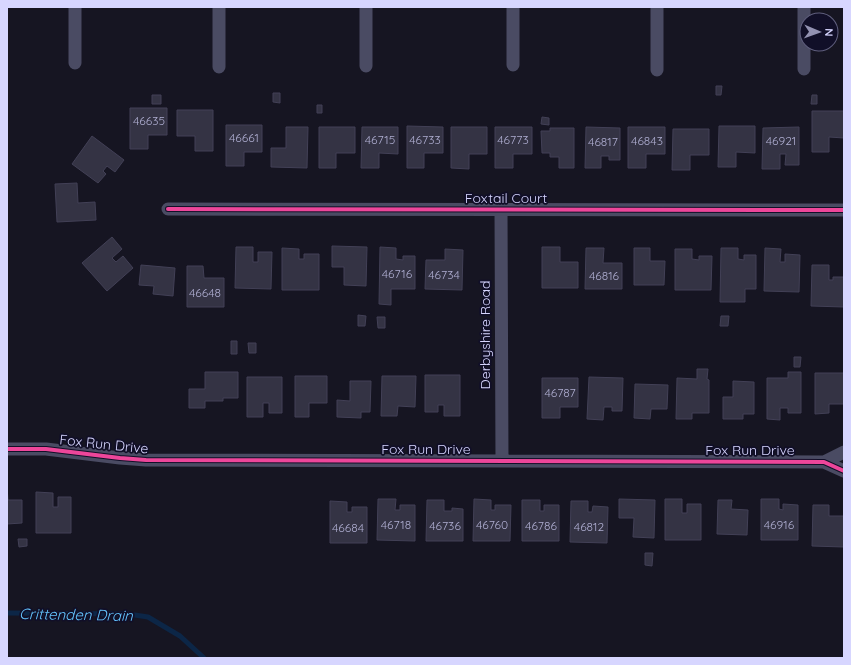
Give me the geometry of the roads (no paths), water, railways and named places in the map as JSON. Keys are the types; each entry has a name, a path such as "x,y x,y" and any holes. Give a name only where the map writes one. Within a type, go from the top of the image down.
{"street":[{"path":"74,63 75,7"},
{"path":"219,7 219,67"},
{"path":"366,7 366,66"},
{"path":"513,7 513,65"},
{"path":"657,7 657,70"},
{"path":"804,7 804,69"},
{"name":"Foxtail Court","path":"168,209 844,210"},
{"name":"Derbyshire Road","path":"501,209 502,460"},
{"name":"Fox Run Drive","path":"7,449 46,449 146,460 824,462 844,471"},
{"name":"Fox Run Drive","path":"824,462 844,452"}],"waterway":[{"name":"Crittenden Drain","path":"7,613 128,614 148,617 180,636 204,658"}]}
